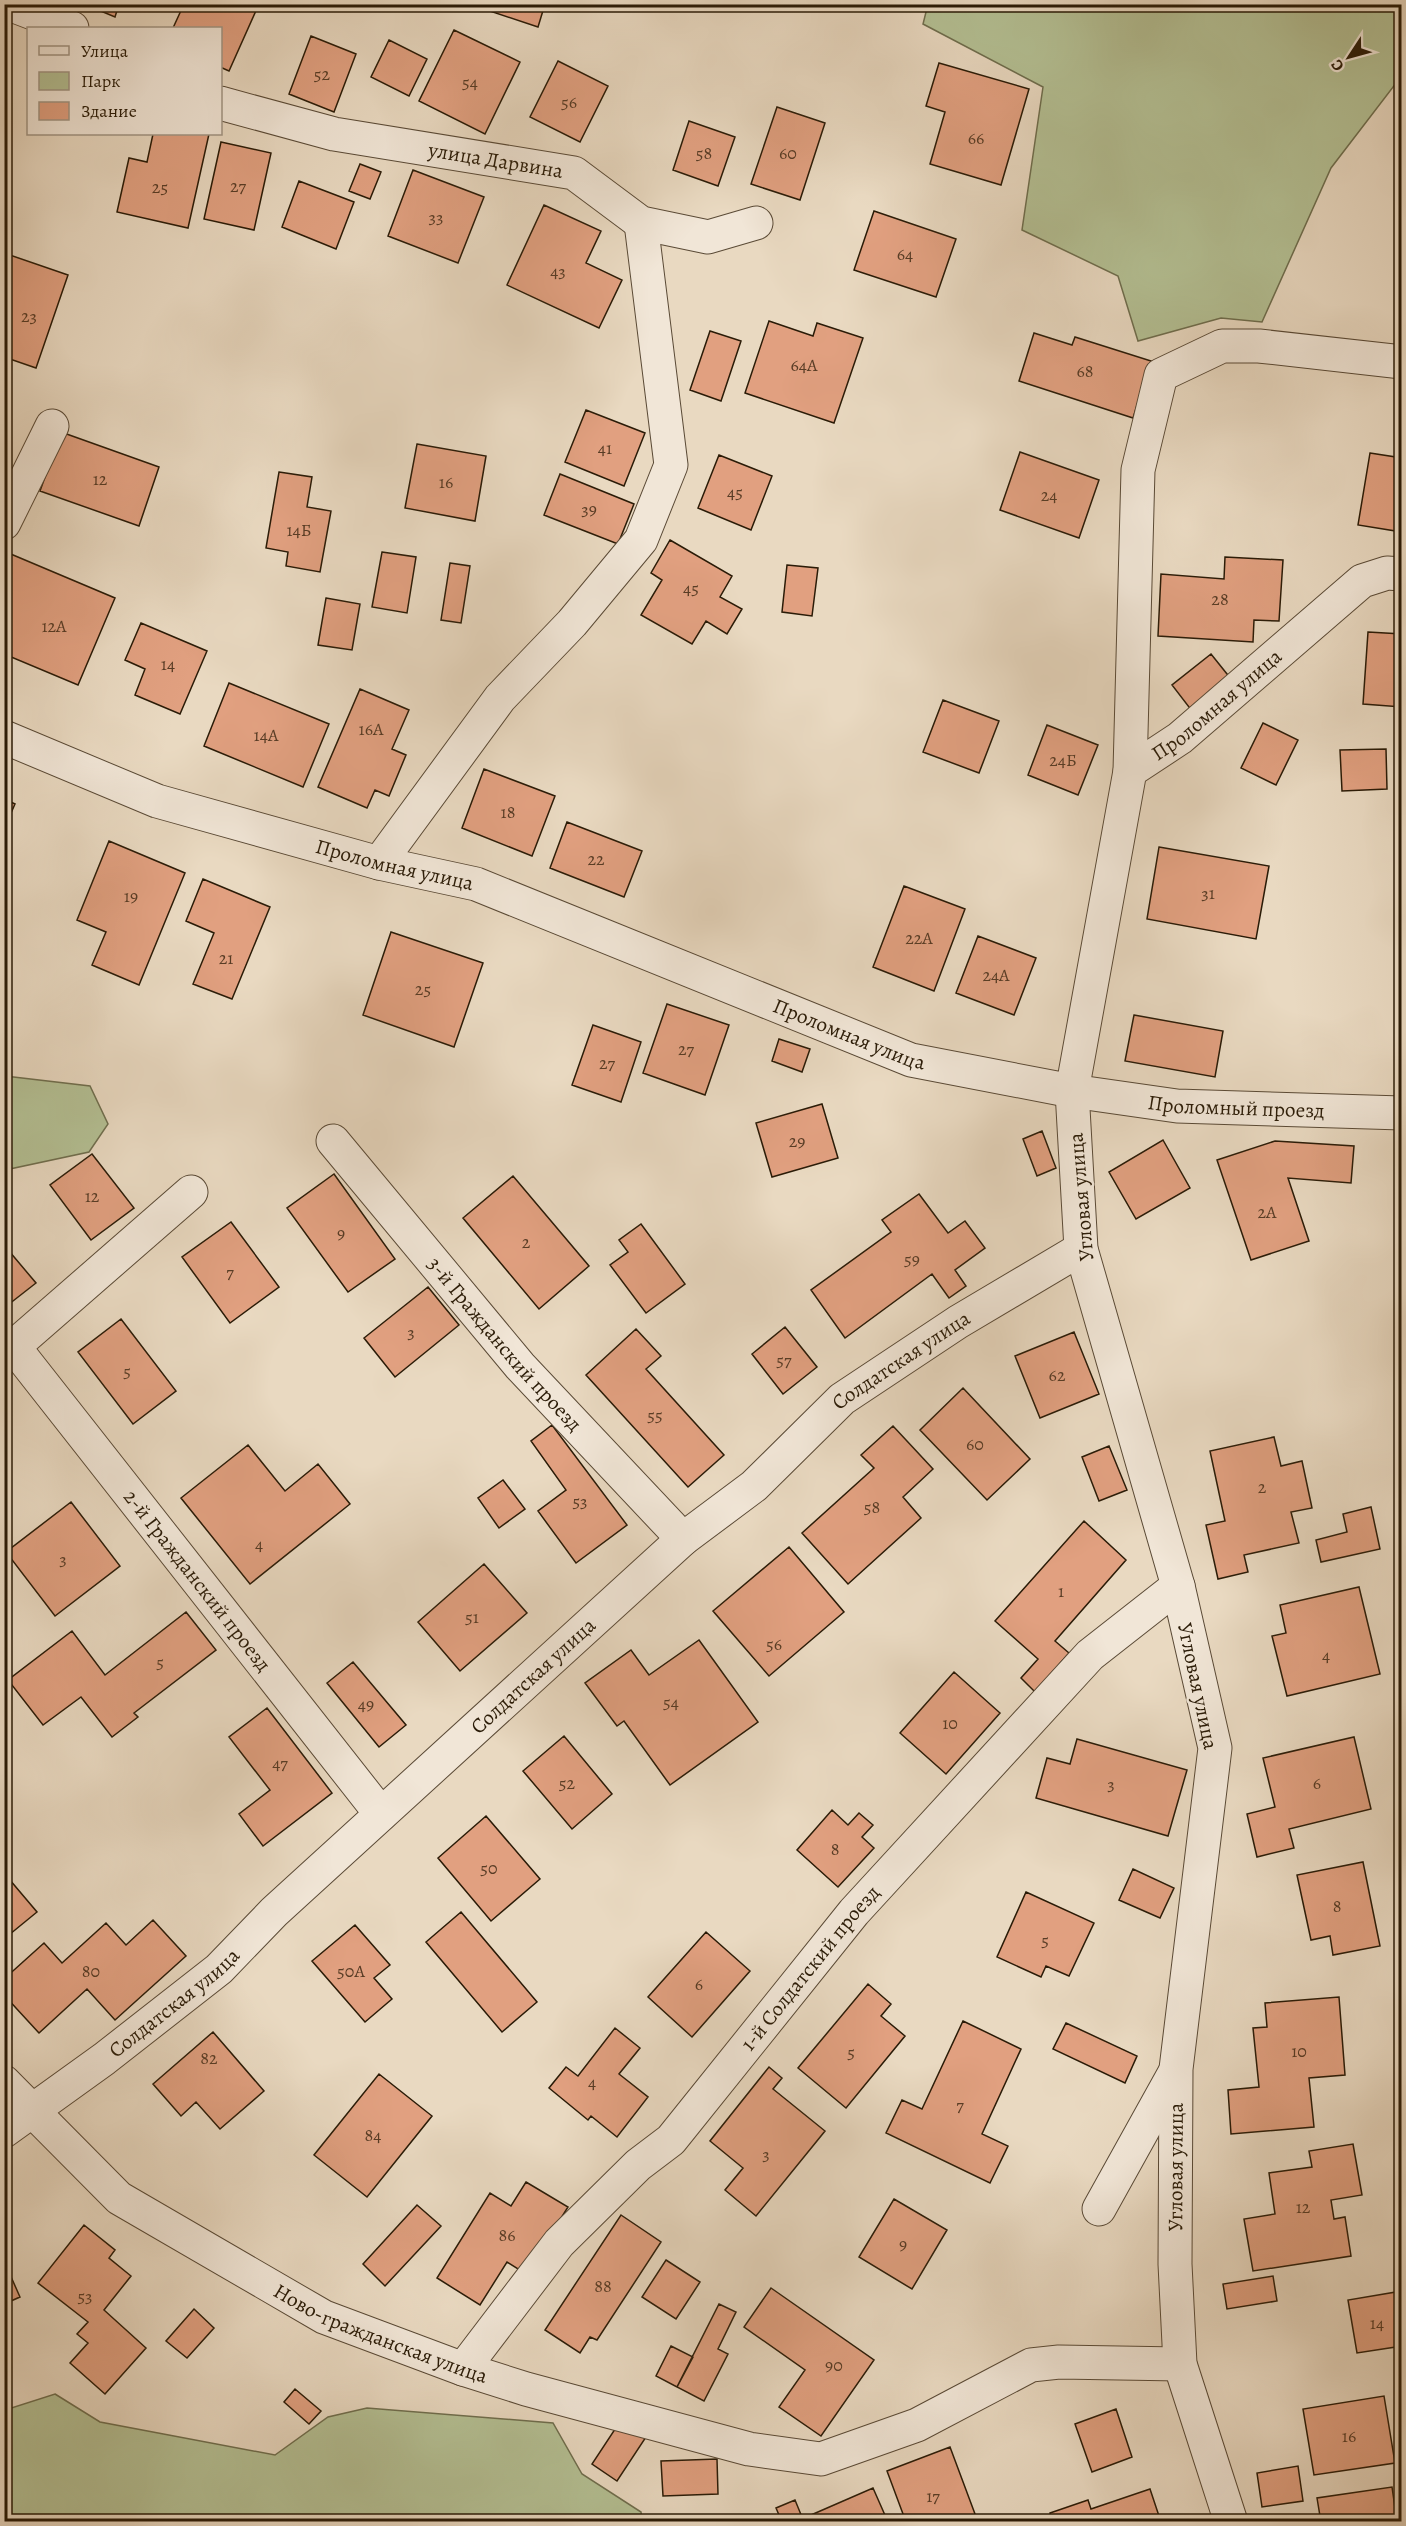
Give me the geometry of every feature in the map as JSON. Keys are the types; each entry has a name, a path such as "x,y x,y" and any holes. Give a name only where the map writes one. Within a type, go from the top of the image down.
{"street":[{"path":"9,4 69,27"},
{"name":"улица Дарвина","path":"222,104 334,134 574,173 641,223 708,237 756,223"},
{"path":"379,863 500,698 572,623 641,540 671,465 641,223"},
{"path":"1130,771 1138,470 1161,375 1222,346 1259,346 1401,362"},
{"path":"4,523 52,426"},
{"name":"Проломная улица","path":"4,737 157,801 379,863 476,884 911,1060 1072,1091 1130,771 1180,738 1362,581 1388,573 1401,574"},
{"name":"Проломный проезд","path":"1072,1091 1177,1106 1401,1113"},
{"name":"Угловая улица","path":"1072,1091 1081,1249 1178,1586 1215,1748 1176,2069 1175,2264 1180,2364 1231,2522"},
{"name":"3-й Гражданский проезд","path":"333,1141 519,1366 683,1539"},
{"path":"9,1351 191,1192"},
{"name":"Солдатская улица","path":"4,2131 104,2059 219,1969 274,1912 381,1814 683,1539 754,1486 842,1399 958,1322 1081,1249"},
{"name":"2-й Гражданский проезд","path":"9,1351 381,1814"},
{"name":"1-й Солдатский проезд","path":"464,2369 559,2243 631,2171 676,2134 854,1912 1090,1655 1178,1586"},
{"path":"1099,2209 1176,2069"},
{"name":"Ново-гражданская улица","path":"4,2082 119,2198 324,2317 464,2369 526,2389 749,2449 821,2459 917,2425 1031,2365 1059,2362 1180,2364"}],"green space":[{"path":"928,4 1401,5 1401,73 1400,78 1331,168 1262,322 1221,318 1138,341 1118,276 1022,230 1043,87 923,24"},
{"path":"5,1076 90,1086 108,1124 89,1152 5,1170"},
{"path":"55,2394 100,2422 275,2455 328,2417 367,2408 553,2423 582,2474 641,2512 642,2521 5,2521 5,2410"}],"building":[{"path":"84,4 119,4 115,17"},
{"path":"184,4 259,4 229,71 222,68 222,27 173,27"},
{"path":"469,4 545,4 538,27"},
{"path":"454,30 520,62 485,134 419,101"},
{"path":"311,36 356,54 334,112 289,94"},
{"path":"389,40 427,59 409,96 371,77"},
{"path":"558,61 608,86 580,142 530,117"},
{"path":"939,63 1029,89 1001,185 930,164 945,112 926,106"},
{"path":"777,107 825,123 800,200 751,184"},
{"path":"689,121 735,137 718,186 673,170"},
{"path":"153,135 209,135 188,228 117,212 129,158 147,162"},
{"path":"221,142 271,153 254,230 204,219"},
{"path":"360,164 381,172 370,199 349,191"},
{"path":"413,170 484,197 458,263 388,236"},
{"path":"299,181 354,202 336,249 282,227"},
{"path":"544,205 601,231 586,263 622,280 599,328 507,285"},
{"path":"874,211 956,239 936,297 854,270"},
{"path":"4,253 68,275 36,368 4,357"},
{"path":"769,321 813,336 817,323 863,338 834,423 745,393"},
{"path":"710,331 741,341 721,401 690,390"},
{"path":"1034,333 1072,345 1075,337 1151,361 1133,418 1019,381"},
{"path":"586,410 645,433 624,486 565,462"},
{"path":"61,432 159,467 139,526 40,491"},
{"path":"417,444 486,456 475,521 405,508"},
{"path":"1020,452 1099,480 1079,538 1000,510"},
{"path":"1370,453 1402,458 1402,532 1358,525"},
{"path":"719,455 772,476 751,530 698,508"},
{"path":"279,472 312,477 307,507 331,511 320,572 286,566 288,552 266,548"},
{"path":"560,474 634,504 618,544 544,515"},
{"path":"670,540 732,576 720,597 742,609 727,634 706,621 692,644 641,615 662,580 651,573"},
{"path":"6,552 115,598 78,685 4,654 4,557"},
{"path":"382,552 416,557 407,613 372,607"},
{"path":"1225,557 1283,560 1279,621 1254,620 1253,642 1158,636 1161,574 1224,579"},
{"path":"450,563 470,566 461,623 441,620"},
{"path":"787,565 818,568 812,616 782,612"},
{"path":"326,598 360,604 352,650 318,645"},
{"path":"141,623 207,651 180,714 135,695 145,669 125,660"},
{"path":"1368,632 1402,634 1402,707 1363,704"},
{"path":"1211,654 1231,679 1192,711 1172,685"},
{"path":"229,683 329,724 303,787 204,746"},
{"path":"360,689 409,710 392,749 406,755 389,796 375,790 367,808 318,787"},
{"path":"943,700 999,721 979,773 923,752"},
{"path":"1263,723 1298,740 1276,785 1241,768"},
{"path":"1047,725 1098,745 1078,795 1028,775"},
{"path":"1386,749 1387,789 1342,791 1340,750"},
{"path":"484,769 555,796 532,856 462,828"},
{"path":"4,799 15,804 4,829"},
{"path":"567,822 642,851 624,897 550,868"},
{"path":"109,841 185,873 139,985 92,965 106,932 77,920"},
{"path":"1159,847 1269,866 1256,939 1147,919"},
{"path":"203,879 270,907 232,999 193,984 214,933 186,921"},
{"path":"904,886 965,909 934,991 873,967"},
{"path":"391,932 483,963 454,1047 363,1015"},
{"path":"978,936 1036,958 1014,1015 956,993"},
{"path":"667,1004 729,1025 705,1095 643,1073"},
{"path":"1134,1015 1223,1031 1215,1077 1125,1061"},
{"path":"593,1025 641,1042 621,1102 572,1085"},
{"path":"779,1039 810,1049 802,1072 772,1061"},
{"path":"822,1104 838,1158 772,1177 756,1123"},
{"path":"1042,1131 1056,1168 1037,1176 1023,1139"},
{"path":"1163,1140 1190,1188 1136,1219 1109,1172"},
{"path":"1275,1141 1354,1146 1351,1183 1288,1178 1309,1241 1251,1260 1217,1160"},
{"path":"92,1154 134,1208 91,1240 50,1185"},
{"path":"334,1174 395,1259 348,1292 287,1208"},
{"path":"513,1176 589,1266 539,1309 463,1218"},
{"path":"919,1194 948,1233 965,1221 985,1248 955,1270 966,1286 949,1298 932,1274 845,1338 811,1290 891,1232 882,1220"},
{"path":"231,1222 279,1287 230,1323 182,1257"},
{"path":"641,1224 685,1284 646,1313 610,1265 628,1252 619,1240"},
{"path":"4,1245 36,1283 4,1308"},
{"path":"428,1287 459,1325 395,1377 364,1338"},
{"path":"121,1319 176,1391 133,1424 78,1352"},
{"path":"785,1327 817,1367 783,1394 752,1354"},
{"path":"636,1329 661,1356 646,1369 724,1455 688,1487 586,1375"},
{"path":"1074,1332 1099,1394 1040,1418 1015,1356"},
{"path":"963,1388 1030,1459 987,1500 920,1430"},
{"path":"552,1425 627,1525 576,1563 538,1511 566,1490 531,1441"},
{"path":"893,1426 933,1469 903,1497 921,1518 848,1584 802,1533 874,1468 861,1455"},
{"path":"1274,1437 1281,1466 1302,1461 1312,1508 1291,1512 1299,1543 1244,1555 1248,1572 1218,1579 1206,1525 1225,1521 1210,1451"},
{"path":"248,1445 285,1491 318,1464 350,1504 250,1584 181,1498"},
{"path":"1109,1446 1127,1490 1099,1501 1082,1457"},
{"path":"503,1480 525,1509 499,1528 478,1498"},
{"path":"71,1502 120,1566 55,1616 6,1552"},
{"path":"1371,1507 1380,1549 1321,1562 1316,1540 1347,1532 1343,1514"},
{"path":"1084,1521 1126,1560 1055,1641 1069,1653 1035,1692 1021,1678 1038,1659 995,1621"},
{"path":"789,1547 844,1612 769,1676 713,1611"},
{"path":"484,1564 527,1613 460,1671 418,1622"},
{"path":"1359,1587 1380,1674 1287,1696 1272,1636 1286,1633 1280,1605"},
{"path":"186,1612 216,1650 134,1713 138,1717 112,1737 81,1697 43,1725 8,1680 72,1631 105,1675"},
{"path":"699,1640 758,1722 670,1785 624,1721 617,1726 585,1683 631,1650 649,1675"},
{"path":"353,1662 406,1725 379,1747 327,1683"},
{"path":"954,1672 1000,1713 946,1774 900,1733"},
{"path":"267,1708 332,1793 263,1846 239,1814 270,1790 229,1737"},
{"path":"564,1736 612,1794 572,1829 523,1771"},
{"path":"1354,1737 1371,1809 1289,1829 1294,1848 1257,1857 1247,1814 1275,1807 1263,1758"},
{"path":"1077,1739 1187,1770 1168,1836 1036,1798 1047,1758 1070,1764"},
{"path":"832,1810 848,1825 859,1813 873,1825 862,1837 874,1848 838,1887 797,1850"},
{"path":"486,1816 540,1879 491,1921 438,1858"},
{"path":"1363,1862 1380,1946 1333,1955 1330,1936 1311,1940 1297,1875"},
{"path":"1133,1869 1174,1888 1160,1918 1119,1900"},
{"path":"4,1873 37,1912 4,1939"},
{"path":"1026,1892 1094,1923 1069,1976 1046,1966 1041,1977 997,1957"},
{"path":"461,1912 537,2002 502,2032 426,1942"},
{"path":"153,1920 186,1956 115,2020 87,1989 39,2033 4,1995 4,1979 44,1943 62,1963 106,1923 126,1945"},
{"path":"355,1925 390,1965 374,1978 392,1999 365,2022 312,1961"},
{"path":"706,1932 750,1971 692,2037 648,1997"},
{"path":"868,1984 891,2004 881,2016 905,2036 846,2108 798,2068"},
{"path":"1339,1997 1345,2075 1309,2078 1314,2127 1231,2134 1228,2090 1259,2087 1253,2028 1267,2027 1265,2003"},
{"path":"963,2021 1021,2049 982,2134 1008,2146 990,2183 886,2133 902,2100 922,2109"},
{"path":"1066,2023 1137,2056 1125,2083 1053,2049"},
{"path":"615,2028 640,2048 619,2074 648,2097 617,2137 591,2116 588,2120 549,2088 566,2067 578,2076"},
{"path":"213,2032 264,2091 220,2129 196,2102 181,2116 153,2084"},
{"path":"769,2067 782,2078 773,2089 825,2131 756,2216 725,2190 743,2168 710,2141"},
{"path":"379,2074 432,2116 367,2197 314,2155"},
{"path":"1353,2144 1362,2195 1331,2200 1334,2219 1345,2217 1351,2256 1253,2271 1244,2219 1275,2214 1269,2173 1312,2167 1309,2151"},
{"path":"526,2182 568,2207 526,2274 507,2262 480,2305 437,2278 490,2193 511,2206"},
{"path":"894,2199 947,2230 912,2289 859,2257"},
{"path":"417,2205 441,2226 385,2286 363,2264"},
{"path":"621,2215 661,2242 597,2340 590,2337 580,2353 545,2330"},
{"path":"84,2225 115,2250 109,2258 131,2276 104,2310 146,2348 105,2394 70,2363 88,2343 77,2334 88,2322 38,2283"},
{"path":"666,2260 700,2282 676,2319 642,2297"},
{"path":"4,2261 20,2297 4,2304"},
{"path":"1273,2276 1277,2301 1227,2309 1223,2284"},
{"path":"771,2288 874,2360 821,2436 779,2407 805,2370 744,2327"},
{"path":"1402,2291 1402,2346 1357,2353 1348,2300"},
{"path":"719,2304 736,2312 718,2349 728,2354 704,2401 677,2387"},
{"path":"194,2309 214,2328 187,2358 166,2341"},
{"path":"671,2346 693,2357 677,2387 656,2376"},
{"path":"295,2389 321,2411 309,2424 284,2402"},
{"path":"1384,2396 1395,2463 1314,2475 1303,2409"},
{"path":"1116,2409 1132,2457 1092,2472 1075,2424"},
{"path":"623,2417 648,2434 617,2481 592,2464"},
{"path":"950,2447 978,2522 906,2522 887,2471"},
{"path":"717,2459 718,2494 663,2496 661,2461"},
{"path":"1298,2466 1303,2501 1262,2507 1257,2473"},
{"path":"1392,2487 1397,2522 1321,2522 1317,2498"},
{"path":"873,2488 888,2522 813,2522 811,2515"},
{"path":"1150,2489 1161,2522 1053,2522 1050,2513 1088,2500 1091,2509"},
{"path":"795,2500 804,2522 782,2522 776,2508"}]}
